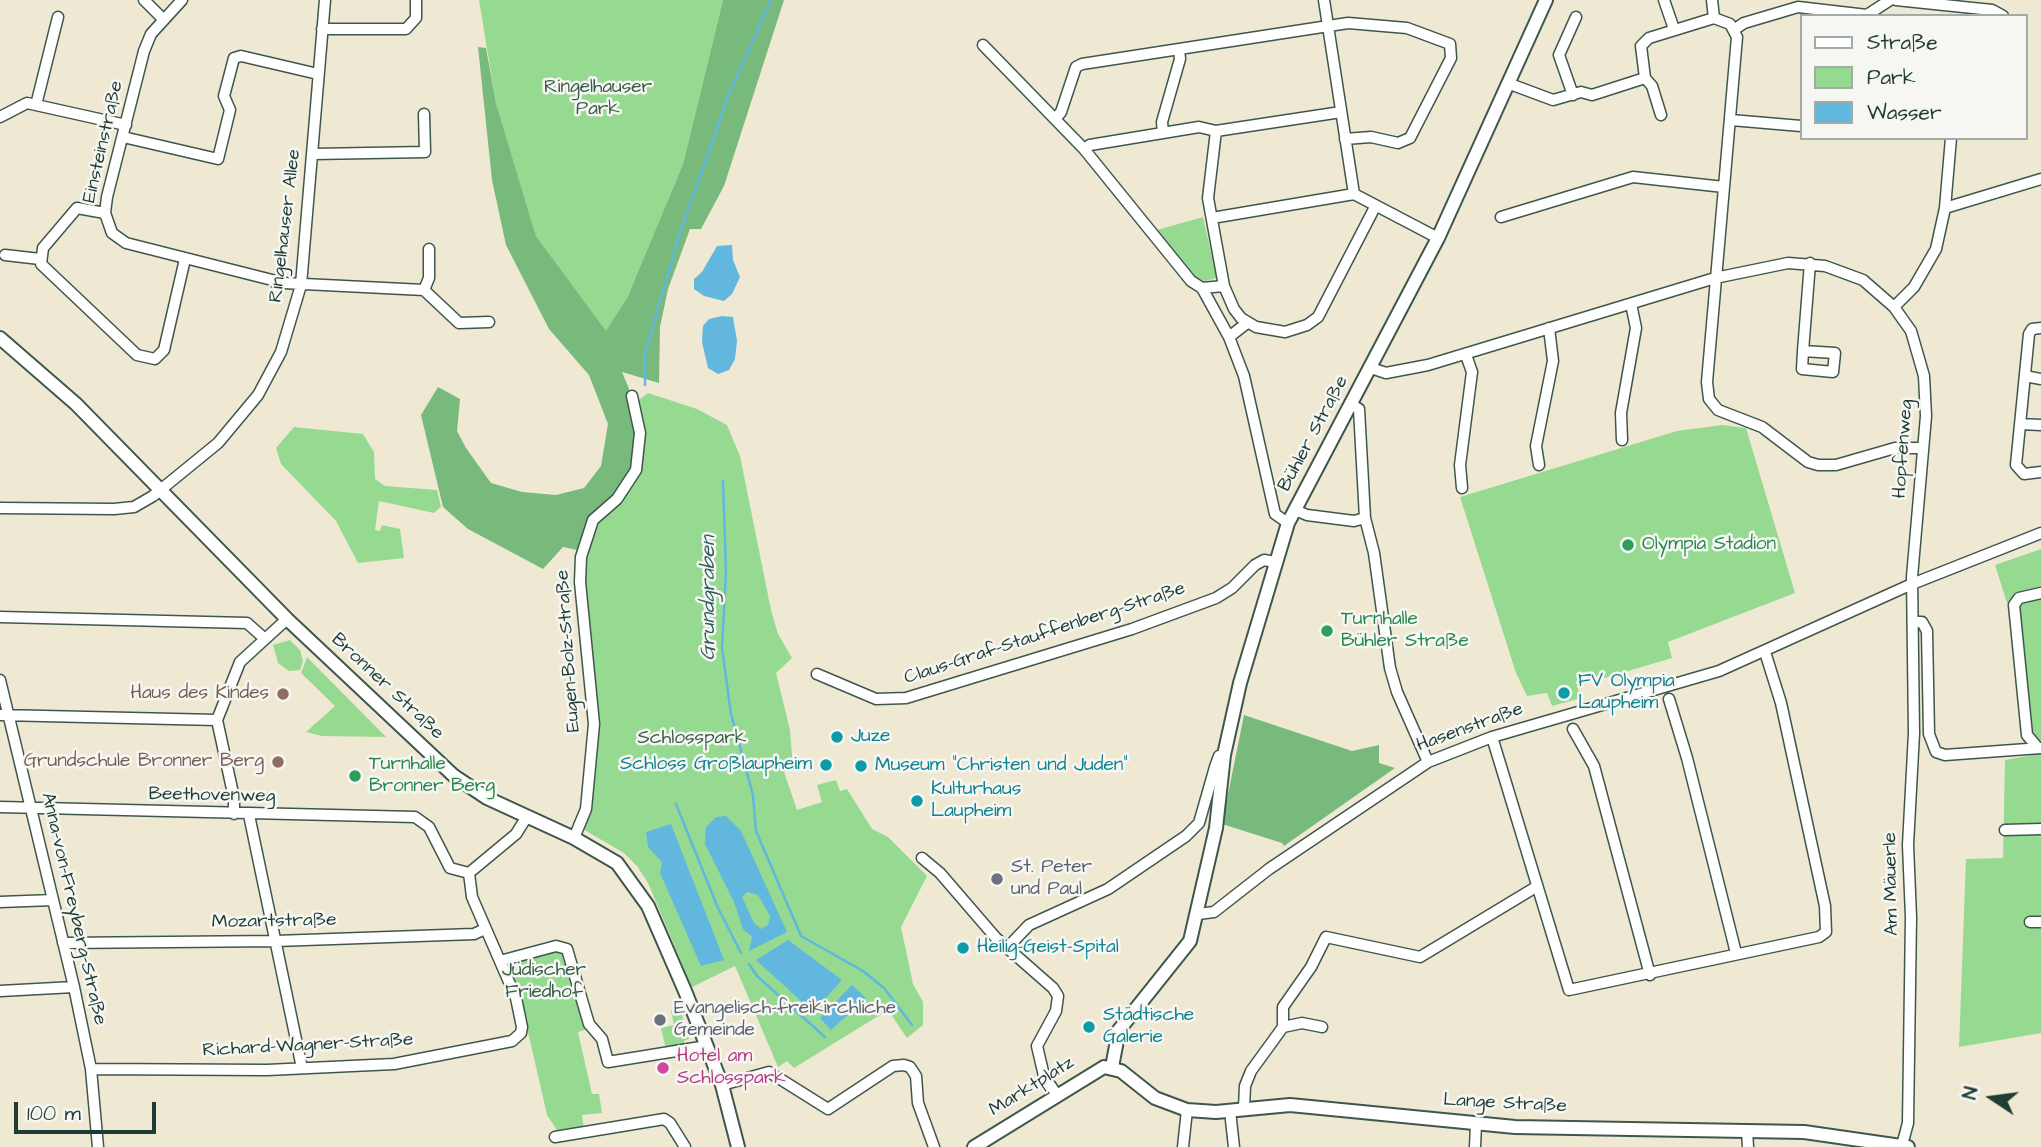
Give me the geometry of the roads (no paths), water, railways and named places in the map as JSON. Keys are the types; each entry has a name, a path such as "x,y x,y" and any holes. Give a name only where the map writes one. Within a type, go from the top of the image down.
{"street":[{"path":"144,0 163,19"},
{"name":"Einsteinstraße","path":"182,0 163,19 144,51 105,213 106,223 118,239 185,259 301,285 397,286 407,291 424,290"},
{"name":"Ringelhauser Allee","path":"0,508 125,508 144,502 218,443 258,395 281,352 301,285 325,0"},
{"path":"322,29 406,29 416,18 416,0"},
{"path":"1324,0 1354,194"},
{"name":"Bühler Straße","path":"1198,914 1216,828 1224,755 1240,682 1288,523 1438,238 1546,0"},
{"path":"1664,0 1674,29"},
{"path":"1712,0 1714,18"},
{"path":"1873,14 1890,0"},
{"path":"1896,0 1992,10 1999,14"},
{"path":"1735,29 1744,23 1798,3 1866,14"},
{"path":"36,105 58,17"},
{"path":"1573,94 1559,55 1576,17"},
{"path":"1661,115 1652,86 1646,78 1643,42 1674,29 1714,18 1735,29"},
{"path":"1056,118 1061,112 1076,67 1328,26 1371,23 1407,28 1447,42 1452,48 1451,58 1410,138 1398,143 1371,137 1345,139"},
{"path":"1735,29 1731,120 1706,392 1718,410 1762,428 1808,462 1818,465 1836,465 1895,448 1923,448"},
{"path":"983,45 1084,149 1191,281 1202,288 1228,337 1253,405 1275,513 1288,523"},
{"path":"1163,133 1161,122 1180,60 1179,49"},
{"path":"123,138 218,159 229,110 224,96 234,58 241,56 318,74"},
{"path":"1510,84 1553,100 1581,92 1592,95 1646,78"},
{"path":"0,117 27,103 126,125"},
{"path":"1084,149 1090,145 1199,127 1216,131 1341,112"},
{"path":"313,154 425,152 424,114"},
{"path":"1731,120 1800,126"},
{"path":"1216,131 1208,180 1212,218 1224,286 1234,309 1247,323 1265,330 1285,332 1318,317 1375,208"},
{"path":"1894,307 1925,271 1936,249 1945,208 1951,140"},
{"path":"1501,217 1633,177 1724,187"},
{"path":"1945,208 2041,179"},
{"path":"1212,218 1354,194 1375,208 1438,238"},
{"path":"105,213 77,208 43,248 40,259 44,270 110,332 115,331 137,355 155,359 164,350 185,259"},
{"path":"429,249 429,278 424,290 458,323 489,322"},
{"path":"5,255 40,259"},
{"path":"1803,351 1810,263"},
{"name":"Hopfenweg","path":"1371,368 1386,373 1466,355 1715,278 1766,266 1810,263 1841,270 1863,280 1894,307 1911,331 1920,357 1926,394 1912,584"},
{"path":"1202,288 1224,286"},
{"path":"1622,440 1621,414 1636,328 1631,304"},
{"path":"1228,337 1247,323"},
{"path":"1539,465 1536,446 1553,360 1549,328"},
{"path":"2041,328 2032,329 2029,334 2016,465 2018,471 2024,474 2041,472"},
{"name":"Bronner Straße","path":"0,338 76,404 287,619 454,776 526,818 574,838 617,863 640,893 707,1046 722,1085 738,1147"},
{"path":"1462,488 1460,465 1472,372 1466,355"},
{"path":"2025,376 2041,379"},
{"name":"Eugen-Bolz-Straße","path":"574,838 586,809 594,724 581,557 593,520 617,499 636,470 640,433 632,396"},
{"path":"1352,405 1359,409 1365,518 1374,553 1390,668 1397,692 1428,762"},
{"path":"2021,424 2041,425"},
{"path":"1295,510 1307,515 1354,521 1365,518"},
{"name":"Hasenstraße","path":"1198,914 1214,912 1278,862 1428,762 1492,737 1718,671 1912,584 2041,533"},
{"name":"Claus-Graf-Stauffenberg-Straße","path":"817,674 876,699 906,698 1132,629 1216,598 1232,588 1255,565 1264,560 1275,562"},
{"name":"Am Mäuerle","path":"1905,1146 1908,1122 1911,917 1908,845 1914,733 1912,584"},
{"path":"2040,748 2027,735 2013,611 2019,598 2041,593"},
{"path":"0,617 247,623 265,639"},
{"path":"234,814 234,798 217,720 226,702 234,672 287,619"},
{"name":"Am Mäuerle","path":"1913,622 1922,622 1927,631 1929,734 1936,752 1945,755 2040,748"},
{"path":"1492,737 1569,990 1650,975 1736,953 1819,937 1826,932 1825,906 1782,703 1765,652"},
{"name":"Anna-von-Freyberg-Straße","path":"0,680 4,715 32,808 74,987 91,1069 98,1147"},
{"path":"1669,699 1687,758 1736,953"},
{"path":"4,715 217,720"},
{"path":"1573,729 1594,766 1650,975"},
{"path":"1008,947 1029,925 1108,889 1186,836 1199,823 1219,756 1224,755"},
{"name":"Beethovenweg","path":"0,807 415,817 422,820 450,868 469,873"},
{"path":"249,815 302,1068"},
{"path":"526,818 516,834 469,873 472,897 500,961 555,946 567,949 589,1024 602,1040 608,1062 707,1046"},
{"path":"2005,830 2041,829"},
{"path":"922,858 940,873 1008,947 1058,996 1056,1011 1037,1046 1044,1076 1057,1095"},
{"path":"1244,1108 1245,1086 1251,1071 1283,1027 1283,1007 1311,967 1325,937 1420,957 1536,887"},
{"path":"0,902 53,900"},
{"path":"1112,1068 1116,1036 1122,1025 1189,941 1198,914"},
{"name":"Mozartstraße","path":"63,943 276,941 474,934 485,929"},
{"name":"Richard-Wagner-Straße","path":"91,1069 302,1068 394,1063 512,1041 521,1033 516,998 500,961"},
{"path":"0,991 74,987"},
{"path":"1283,1027 1302,1023 1322,1027"},
{"path":"722,1085 769,1072 828,1109 893,1066 904,1065 916,1076 918,1103 934,1147"},
{"name":"Marktplatz","path":"974,1147 1092,1072 1112,1068"},
{"name":"Lange Straße","path":"1112,1068 1155,1098 1186,1110 1230,1111 1290,1105 1476,1124 1838,1135 1905,1146"},
{"path":"1183,1147 1186,1110"},
{"path":"1230,1111 1234,1147"},
{"path":"555,1137 664,1119 670,1123 685,1147"},
{"path":"1475,1147 1476,1124"},
{"path":"1747,1131 1748,1147"}],"water":[{"path":"732,245 733,260 740,277 732,294 724,301 704,296 694,289 694,279 702,272 717,246"},
{"path":"733,317 737,341 735,359 729,370 718,374 708,368 702,342 703,326 709,319"},
{"path":"726,816 741,831 787,932 749,951 752,937 743,929 734,902 705,844 706,827 716,817","holes":["747,892 758,895 770,916 768,925 761,929 754,923 742,897"]},
{"path":"671,824 724,960 701,966 660,873 662,862 648,847 646,832"},
{"path":"788,940 842,980 813,1012 756,960"},
{"path":"852,985 866,998 831,1030 820,1018"}],"waterway":[{"name":"Grundgraben","path":"645,385 645,354 679,236 729,94 771,0"},
{"name":"Grundgraben","path":"723,481 726,572 722,648 731,714 753,795 756,831 801,936 863,971 884,988 912,1025"},
{"path":"676,804 718,908 741,953"},
{"path":"749,964 757,976 825,1037"}],"place":[{"name":"Olympia Stadion","path":"1628,545"},
{"name":"Turnhalle Bühler Straße","path":"1327,631"},
{"name":"FV Olympia Laupheim","path":"1564,693"},
{"name":"Haus des Kindes","path":"283,694"},
{"name":"Juze","path":"837,737"},
{"name":"Grundschule Bronner Berg","path":"278,762"},
{"name":"Schloss Großlaupheim","path":"826,765"},
{"name":"Museum \"Christen und Juden\"","path":"861,766"},
{"name":"Turnhalle Bronner Berg","path":"355,776"},
{"name":"Kulturhaus Laupheim","path":"917,801"},
{"name":"St. Peter und Paul","path":"997,879"},
{"name":"Heilig-Geist-Spital","path":"963,948"},
{"name":"Evangelisch-freikirchliche Gemeinde","path":"660,1020"},
{"name":"Städtische Galerie","path":"1089,1027"},
{"name":"Hotel am Schlosspark","path":"663,1068"}],"park label":[{"name":"Ringelhauser Park","path":"598,99"},
{"name":"Schlosspark","path":"692,739"},
{"name":"Jüdischer Friedhof","path":"544,982"}]}
